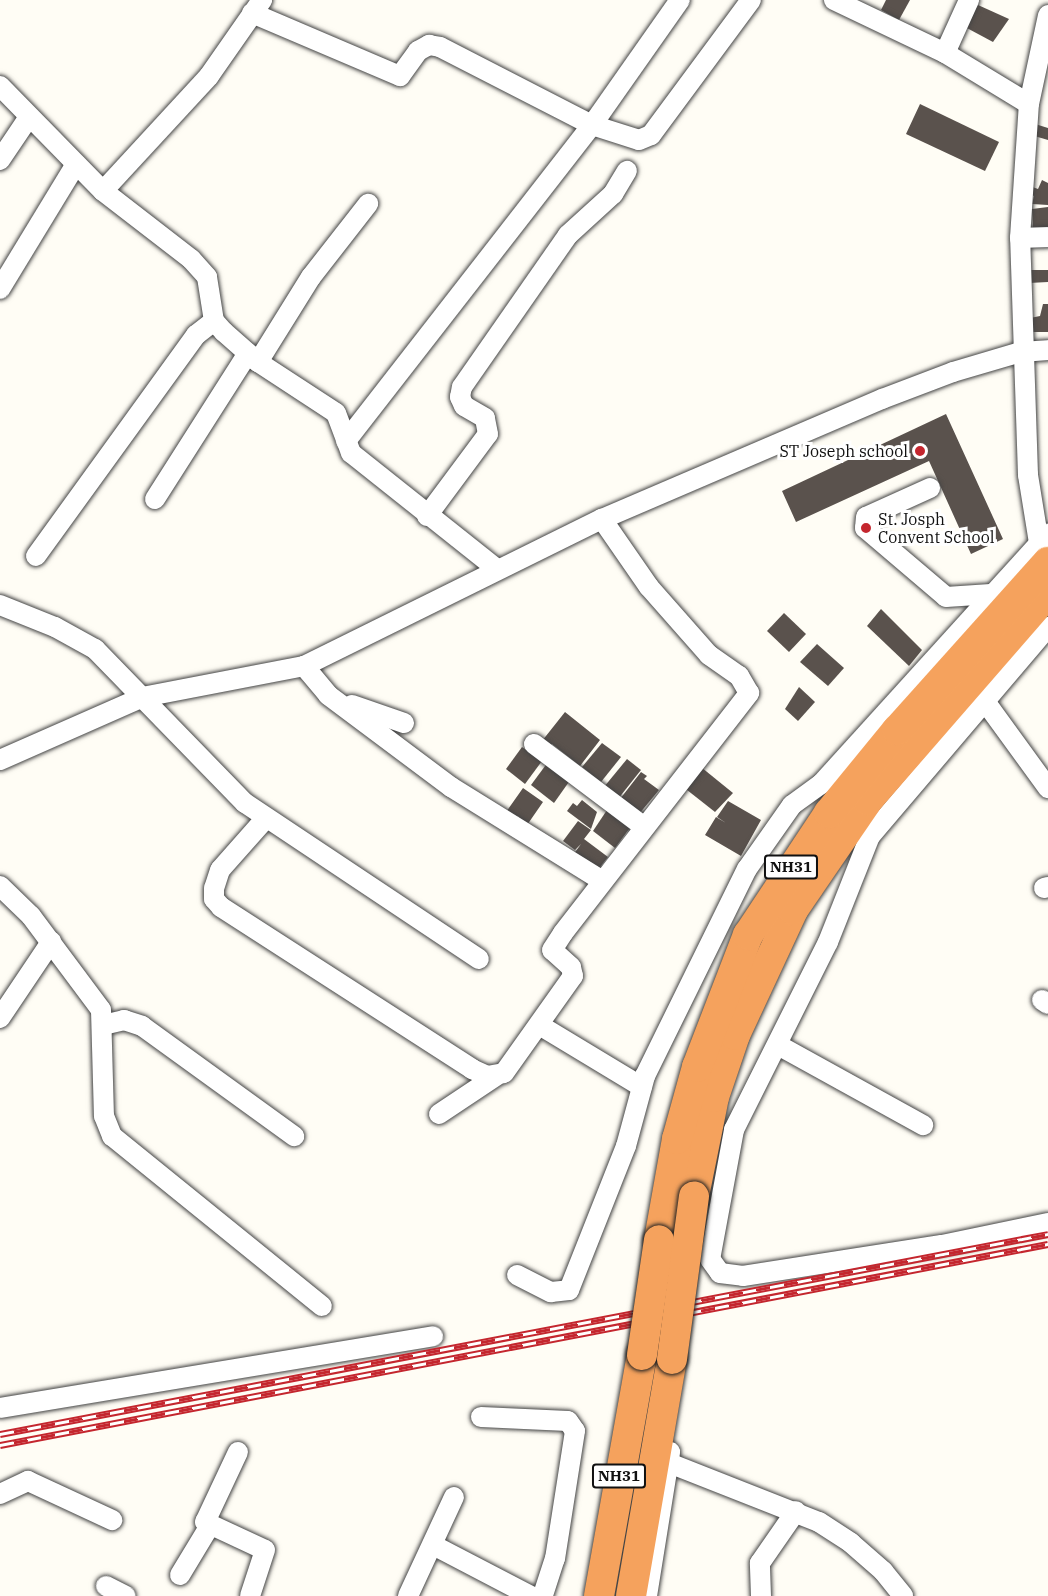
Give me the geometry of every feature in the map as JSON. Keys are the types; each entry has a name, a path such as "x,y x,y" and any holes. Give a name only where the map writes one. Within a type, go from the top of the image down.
{"highway":[{"name":"NH31","path":"599,1596 642,1355 677,1139 697,1067 748,935 829,813 1045,546"},
{"name":"NH31","path":"631,1596 679,1362 694,1196 714,1097 735,1035 793,909 868,800 1048,593"}],"street":[{"path":"346,441 592,125 680,0"},
{"path":"103,191 194,95 257,7 400,76 418,51 429,45 440,47 592,125 633,138 651,135 751,0"},
{"path":"834,0 945,53 1029,104"},
{"path":"945,53 969,0"},
{"path":"517,1275 551,1292 569,1290 626,1146 642,1087 747,869 792,805 821,784 991,594 1045,546 1028,475 1021,352 1020,238 1029,104 1048,15"},
{"path":"0,86 103,191 191,259 207,277 214,321 253,357 336,413 351,453 427,516 497,569"},
{"path":"0,160 29,117"},
{"path":"0,288 76,164"},
{"path":"427,516 488,434 486,418 464,406 460,398 462,387 568,235 613,194 627,171"},
{"path":"155,499 253,357 368,204"},
{"path":"1020,238 1048,237"},
{"path":"36,556 196,335 214,321"},
{"path":"0,760 143,697 304,666 602,519 882,399 953,372 1021,352 1048,350"},
{"path":"930,488 866,517 864,528 946,597 991,594"},
{"path":"438,1114 504,1073 541,1026 573,976 571,967 552,950 643,825 749,693 739,676 709,655 649,587 602,519"},
{"path":"0,605 80,639 143,697 226,786 266,818 479,959"},
{"path":"1048,627 870,836 828,942 734,1130 710,1245 710,1259 720,1273 743,1276 942,1245 1048,1223"},
{"path":"304,666 328,695 451,787 601,880"},
{"path":"328,695 404,723"},
{"path":"984,700 1048,788"},
{"path":"534,744 643,825"},
{"path":"266,818 220,870 214,888 214,899 221,907 472,1069 496,1076"},
{"path":"0,886 51,942 95,998 103,1025 104,1116 112,1136 322,1306"},
{"path":"0,1018 51,942"},
{"path":"103,1025 124,1020 142,1026 294,1136"},
{"path":"541,1026 642,1087"},
{"path":"778,1045 923,1125"},
{"path":"0,1408 433,1336"},
{"path":"647,1596 669,1463 679,1362"},
{"path":"481,1417 568,1421 575,1431 555,1558 543,1596"},
{"path":"238,1452 205,1516 209,1527 265,1550 250,1596"},
{"path":"669,1463 796,1511 851,1543 883,1571 903,1596"},
{"path":"0,1494 28,1481 112,1520"},
{"path":"408,1596 454,1497"},
{"path":"761,1596 760,1563 796,1511"},
{"path":"180,1575 209,1527"},
{"path":"433,1545 531,1596"},
{"path":"106,1586 126,1596"}],"building":[{"path":"886,0 910,0 899,20 881,10"},
{"path":"978,5 1009,19 993,42 965,27"},
{"path":"920,104 999,142 985,171 906,134"},
{"path":"1035,124 1048,128 1048,140 1031,135"},
{"path":"1042,180 1048,183 1048,205 1032,204 1034,196 1024,192 1027,185 1038,189"},
{"path":"1048,207 1048,228 1033,228 1032,209"},
{"path":"1029,270 1048,270 1048,282 1029,283"},
{"path":"1043,304 1048,304 1048,332 1031,332 1030,318 1040,316"},
{"path":"946,414 1003,539 971,554 929,461 796,522 782,491"},
{"path":"881,609 922,650 909,666 867,626"},
{"path":"784,613 806,634 789,652 767,631"},
{"path":"817,644 844,668 828,686 800,662"},
{"path":"799,687 815,702 798,721 785,709"},
{"path":"565,712 600,740 580,766 552,744 549,748 542,741"},
{"path":"602,743 621,757 601,782 582,767"},
{"path":"522,747 542,761 525,784 506,769"},
{"path":"627,759 641,770 618,799 604,787"},
{"path":"548,762 571,779 554,803 531,785"},
{"path":"696,763 733,793 715,812 682,786"},
{"path":"641,772 647,776 644,779 659,790 639,814 620,799"},
{"path":"523,788 543,802 525,828 518,816 514,822 504,815"},
{"path":"582,800 597,812 591,829 567,811 573,803 577,806"},
{"path":"728,801 761,820 741,856 705,835 716,817 726,823 717,817"},
{"path":"609,807 632,825 615,848 593,831"},
{"path":"578,821 591,830 584,839 608,857 596,872 573,855 581,844 575,850 563,841"}],"railway":[{"path":"0,1434 1048,1234"},
{"path":"0,1445 1048,1244"}],"place":[{"name":"ST Joseph school","path":"920,451"},
{"name":"St. Josph Convent School","path":"866,528"}]}
